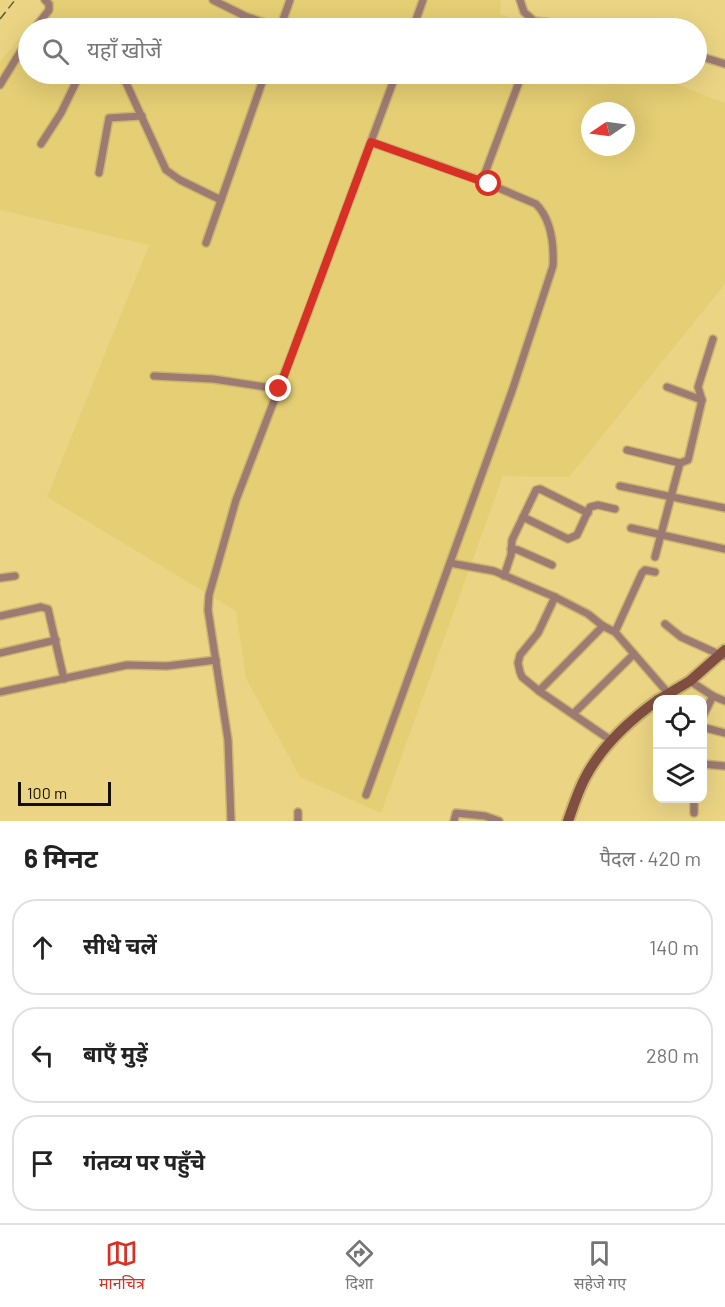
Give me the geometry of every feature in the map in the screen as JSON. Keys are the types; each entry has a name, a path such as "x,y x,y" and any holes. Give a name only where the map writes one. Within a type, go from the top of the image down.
{"street":[{"path":"43,18 49,10 45,0"},
{"path":"213,0 251,18"},
{"path":"284,18 290,0"},
{"path":"416,18 423,0"},
{"path":"520,0 528,18"},
{"path":"0,85 18,55"},
{"path":"707,58 725,64"},
{"path":"41,144 61,113 75,84"},
{"path":"127,84 166,170 180,180 221,200"},
{"path":"206,243 262,84"},
{"path":"231,821 228,740 208,609 209,595 236,500 392,84"},
{"path":"482,181 518,84"},
{"path":"99,173 109,118 142,116"},
{"path":"366,795 554,266 552,243 542,210 527,199 371,142"},
{"path":"627,450 680,463 688,460 702,400 698,387 713,339"},
{"path":"154,376 213,379 279,389"},
{"path":"667,387 702,400"},
{"path":"655,557 680,463"},
{"path":"620,486 725,508"},
{"path":"504,576 511,555 512,540 536,491 539,489 588,513"},
{"path":"523,517 566,539 571,539 577,535 593,506 615,509"},
{"path":"631,528 725,549"},
{"path":"511,549 552,565"},
{"path":"450,562 494,572 555,597 588,614 615,632 668,693"},
{"path":"615,632 642,573 645,570 655,572"},
{"path":"0,578 15,576"},
{"path":"555,597 538,633 521,651 519,666 522,677 612,741"},
{"path":"0,616 46,608 50,611 64,679"},
{"path":"664,624 681,637 723,654 690,681 665,695"},
{"path":"539,691 603,626"},
{"path":"0,652 56,640"},
{"path":"573,714 634,654"},
{"path":"0,692 127,665 167,666 216,660"},
{"path":"690,681 725,701"},
{"path":"707,708 713,696"},
{"path":"568,821 585,778 602,752 640,712 653,703"},
{"path":"707,728 725,733"},
{"path":"707,764 725,766"},
{"path":"694,803 694,813"},
{"path":"297,821 298,812"},
{"path":"454,821 456,813 485,816 499,821"}],"shaded area":[{"path":"51,0 501,0 500,14 511,18 36,18"},
{"path":"18,40 18,84 676,84 725,103 725,284 569,477 503,476 381,813 300,777 246,678 236,611 47,497 149,245 0,210 0,62"}],"railway":[{"path":"0,19 15,0"}],"route":[{"path":"279,389 371,142 489,184"}]}
